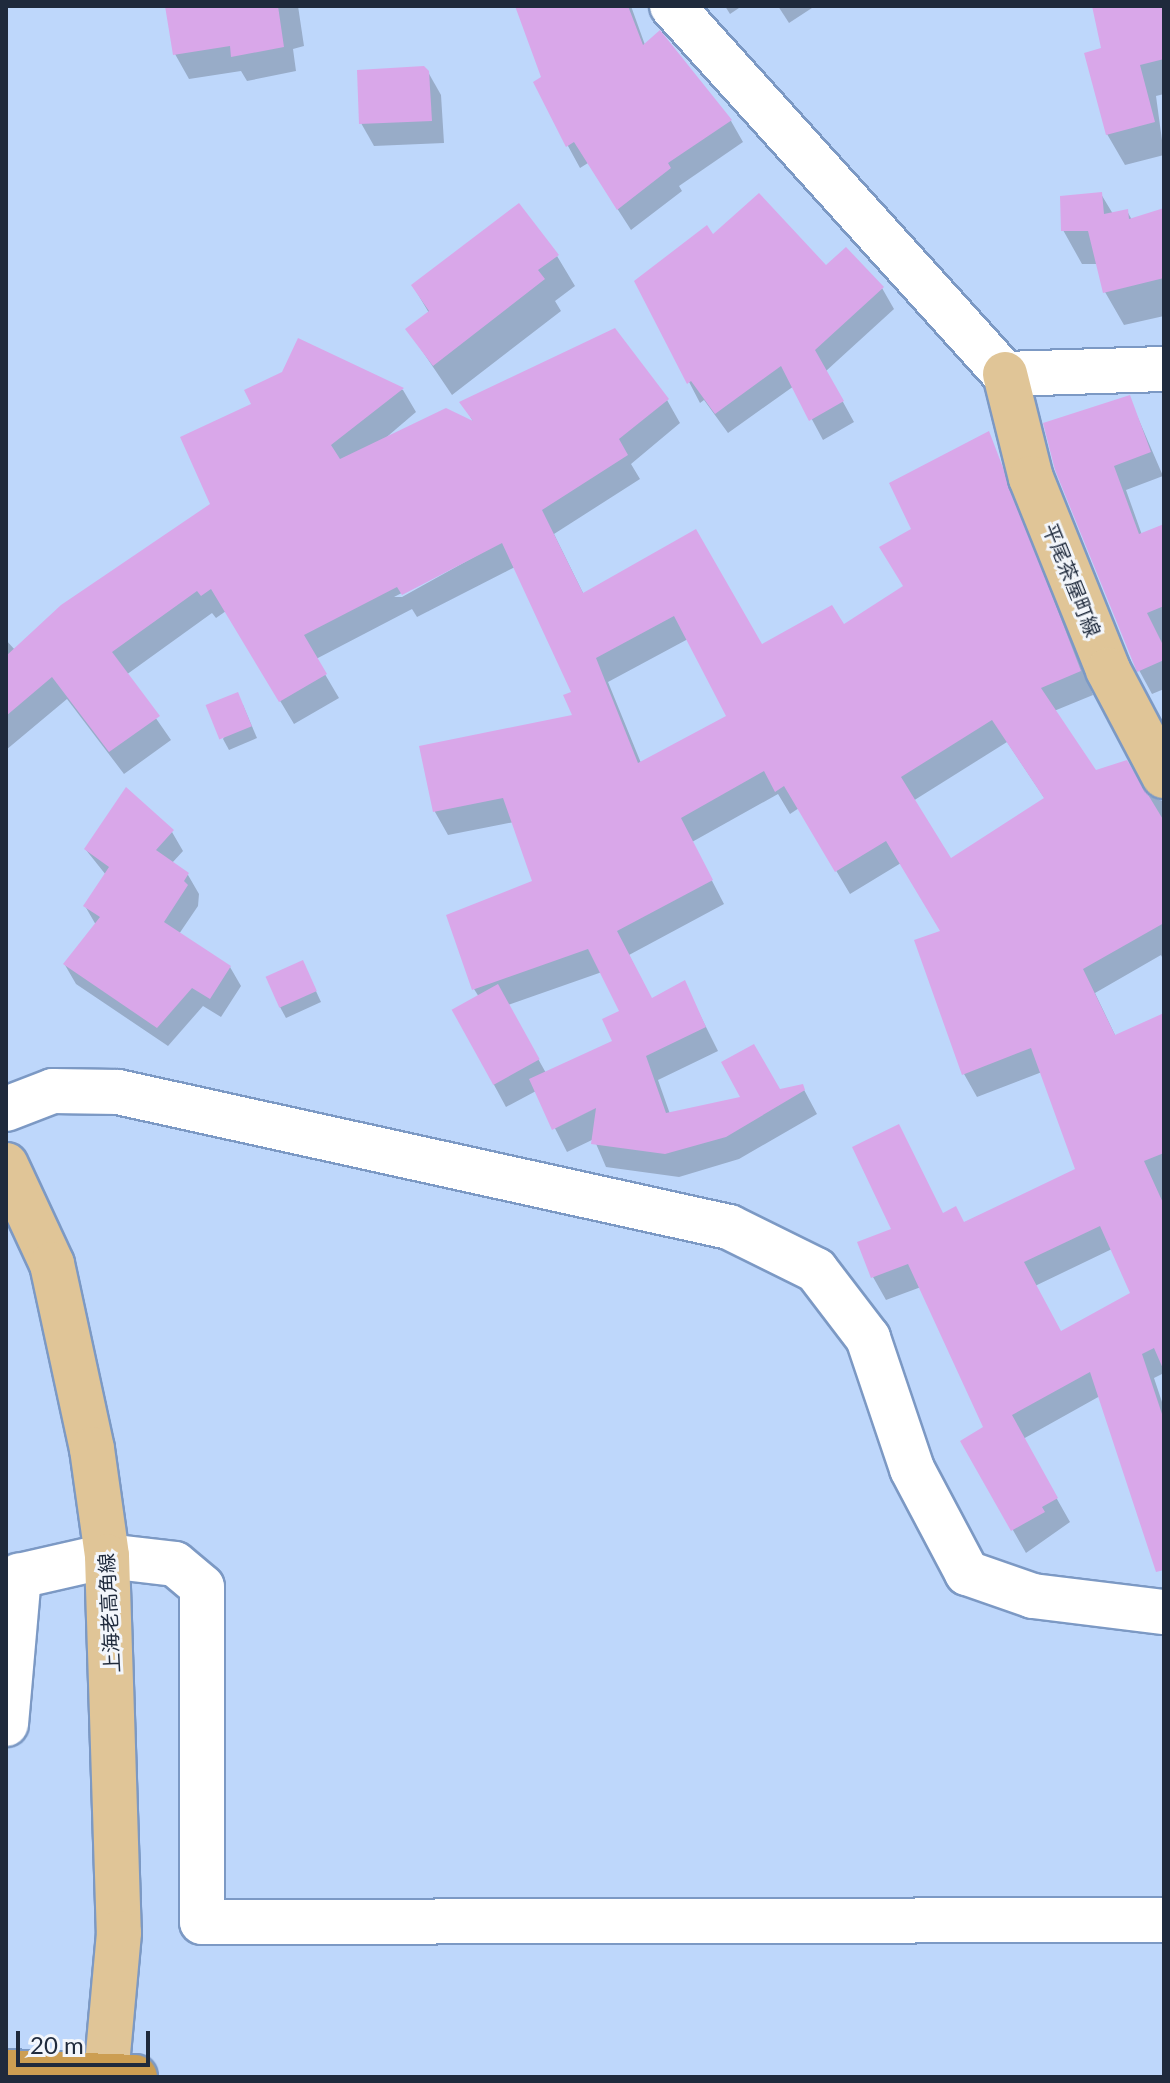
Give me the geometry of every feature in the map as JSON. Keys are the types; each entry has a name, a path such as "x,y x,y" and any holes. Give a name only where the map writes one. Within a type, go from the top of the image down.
{"highway":[{"path":"6,2072 116,2076"}],"main road":[{"name":"平尾茶屋町線","path":"1005,374 1031,478 1108,670 1164,776"},
{"name":"上海老高角線","path":"6,1165 52,1264 92,1449 107,1556 119,1933 116,2076"}],"street":[{"path":"672,6 1005,374 1164,369"},
{"path":"6,1109 53,1091 118,1092 729,1227 816,1270 868,1338 912,1469 967,1573 1033,1596 1164,1612"},
{"path":"6,1724 19,1576 107,1556 175,1564 202,1587 202,1922 1164,1920"}],"building":[{"path":"165,6 278,6 284,47 231,57 230,46 173,55"},
{"path":"515,6 628,6 643,45 660,30 732,120 668,163 671,168 617,210 574,142 566,147 533,82 541,77"},
{"path":"1092,6 1164,6 1164,59 1140,65 1155,122 1106,135 1084,53 1101,48"},
{"path":"424,66 429,71 432,121 359,124 357,70"},
{"path":"1102,192 1104,214 1128,209 1129,219 1164,208 1164,278 1103,293 1088,231 1061,231 1060,196"},
{"path":"759,193 826,265 846,247 884,287 815,350 844,401 809,421 781,366 715,414 691,381 687,384 634,281 707,225 713,234"},
{"path":"519,203 559,255 538,270 545,279 433,366 405,329 429,311 411,285"},
{"path":"615,328 669,399 619,439 628,455 542,510 583,593 696,529 762,644 832,605 844,624 903,586 879,547 911,529 889,483 989,431 1081,671 1041,688 1096,770 1127,760 1164,821 1164,923 1083,969 1115,1035 1164,1013 1164,1153 1144,1161 1164,1205 1164,1371 1154,1348 1142,1354 1164,1420 1164,1570 1156,1572 1090,1372 1012,1415 1058,1498 1042,1507 1045,1512 1011,1531 960,1441 983,1427 908,1264 871,1278 857,1242 891,1229 852,1147 899,1124 943,1213 956,1206 964,1222 1075,1169 1031,1048 962,1075 914,940 940,931 886,841 835,872 784,786 775,792 764,771 681,818 713,880 617,931 652,998 685,980 706,1027 646,1056 666,1113 740,1097 721,1062 754,1044 780,1089 803,1084 805,1090 726,1137 665,1154 591,1144 596,1108 552,1130 529,1079 612,1041 602,1019 619,1011 588,949 472,990 446,915 532,881 503,798 433,812 419,746 572,715 563,695 571,692 502,543 402,595 397,587 304,635 327,674 279,702 211,589 201,596 197,591 112,652 160,716 109,752 52,677 6,716 6,656 61,605 210,504 180,437 251,404 244,390 282,372 298,338 404,388 331,445 340,459 446,408 473,421 459,402","holes":["674,616 726,716 638,763 596,658","992,720 1044,798 951,858 901,777","1100,1226 1130,1293 1061,1331 1024,1262"]},
{"path":"1130,395 1151,452 1114,466 1139,534 1164,524 1164,606 1147,613 1164,647 1164,660 1137,672 1055,470 1043,423"},
{"path":"238,692 252,726 219,739 206,705"},
{"path":"126,787 174,830 156,850 189,873 184,881 188,885 164,922 231,966 210,999 192,988 157,1028 63,964 100,917 83,906 109,867 84,849"},
{"path":"303,960 317,991 279,1008 266,977"},
{"path":"498,984 540,1059 493,1085 452,1010"}]}
